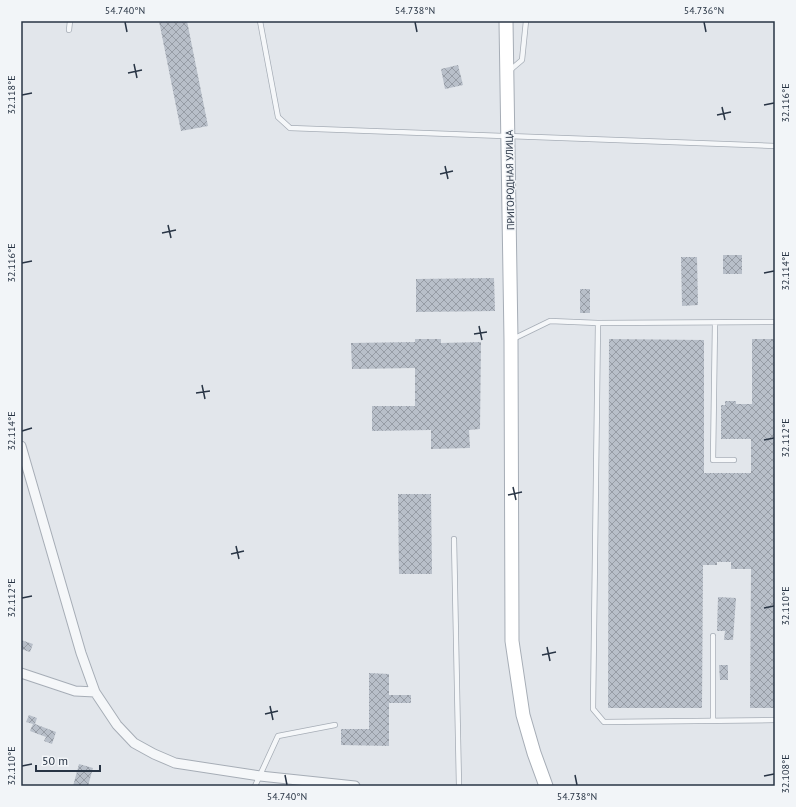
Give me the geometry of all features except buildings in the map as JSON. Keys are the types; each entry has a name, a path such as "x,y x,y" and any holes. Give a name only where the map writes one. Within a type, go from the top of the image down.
{"street":[{"name":"ПРИГОРОДНАЯ УЛИЦА","path":"506,21 509,135 511,340 512,641 523,715 534,753 546,786"},
{"path":"21,448 81,653 95,692 117,725 134,743 175,763 260,776 355,786"},
{"path":"21,673 75,691 95,692"}],"lane":[{"path":"69,30 70,21"},
{"path":"260,21 278,117 290,128 775,146"},
{"path":"507,72 522,60 526,21"},
{"path":"511,340 550,321 598,323 775,322"},
{"path":"598,323 593,709 604,722 775,720"},
{"path":"715,323 713,460 734,460"},
{"path":"454,539 459,786"},
{"path":"713,720 714,636"},
{"path":"255,786 278,736 335,725"}]}
